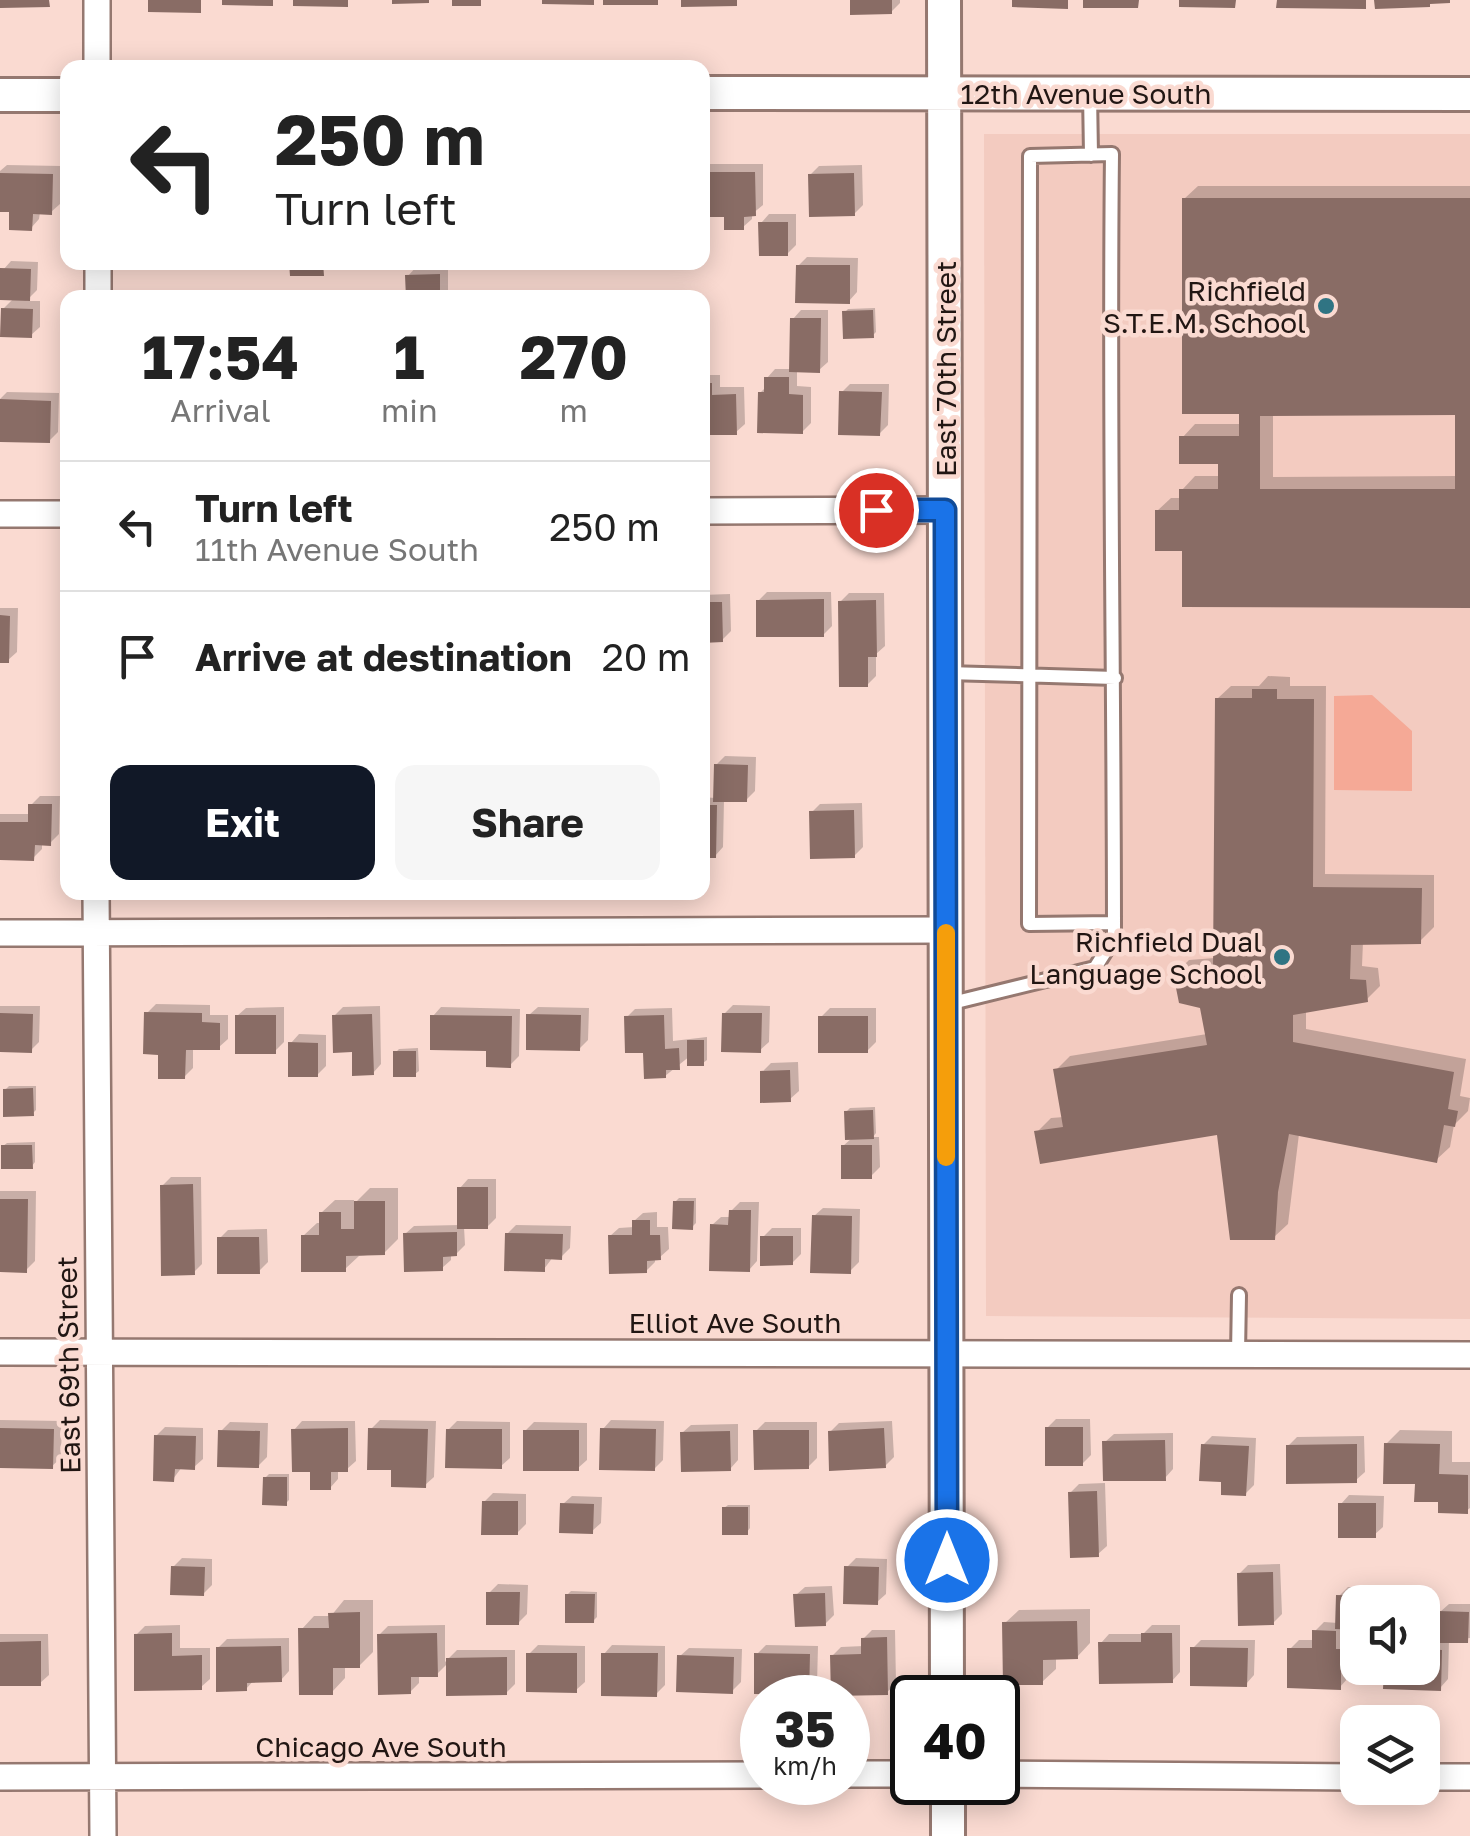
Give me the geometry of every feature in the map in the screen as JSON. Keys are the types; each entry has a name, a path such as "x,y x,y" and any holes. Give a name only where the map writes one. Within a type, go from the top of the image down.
{"street":[{"path":"97,0 97,60"},
{"name":"East 70th Street","path":"944,0 947,1675"},
{"name":"12th Avenue South","path":"710,93 1470,94"},
{"path":"0,95 60,94"},
{"path":"710,511 945,510"},
{"path":"0,514 60,514"},
{"name":"East 69th Street","path":"96,900 103,1836"},
{"path":"0,933 946,930"},
{"name":"Elliot Ave South","path":"0,1352 1470,1355"},
{"path":"1020,1774 1340,1776"},
{"name":"Chicago Ave South","path":"0,1777 740,1775"},
{"path":"1440,1777 1470,1777"},
{"path":"948,1805 948,1836"}],"lane":[{"path":"1090,93 1091,155"},
{"path":"946,1005 1095,968 1114,938 1115,678 1110,363 1112,154 1030,156 1029,924 1114,923"},
{"path":"945,673 1115,678"},
{"path":"1238,1354 1239,1295"}],"shaded area":[{"path":"984,134 1470,134 1470,1319 986,1316"},
{"path":"1372,695 1412,731 1412,791 1334,790 1334,696"}],"building":[{"path":"0,0 49,0 50,7 0,8"},
{"path":"148,0 201,0 201,13 148,12"},
{"path":"222,0 273,0 273,6 222,5"},
{"path":"293,0 348,0 348,7 293,6"},
{"path":"392,0 429,0 429,3 392,4"},
{"path":"452,0 481,0 481,6 452,6"},
{"path":"542,0 594,0 594,5 542,4"},
{"path":"603,0 658,0 658,5 603,5"},
{"path":"681,0 737,0 737,6 681,7"},
{"path":"850,0 892,0 892,14 850,15"},
{"path":"1012,0 1068,0 1068,9 1012,7"},
{"path":"1083,0 1139,0 1138,8 1083,8"},
{"path":"1179,0 1236,0 1235,8 1179,7"},
{"path":"1277,0 1366,0 1366,9 1276,8"},
{"path":"1374,0 1450,0 1450,3 1375,9"},
{"path":"710,172 755,172 756,216 744,217 744,230 724,230 724,217 710,217"},
{"path":"0,173 53,174 52,215 33,214 32,231 9,230 9,212 0,212"},
{"path":"854,173 855,216 809,217 808,174"},
{"name":"Richfield S.T.E.M. School","path":"1182,198 1470,198 1470,608 1182,607 1182,551 1155,551 1155,510 1179,510 1179,489 1218,489 1218,464 1179,464 1179,436 1239,436 1239,414 1182,414","holes":["1455,415 1455,489 1260,489 1260,416"]},
{"path":"758,222 788,222 788,256 759,256"},
{"path":"796,265 850,265 850,304 795,303"},
{"path":"0,268 31,269 30,301 0,300"},
{"path":"290,270 324,270 324,276 290,276"},
{"path":"440,274 440,290 406,290 405,275"},
{"path":"1,308 33,309 32,338 0,337"},
{"path":"873,310 874,338 843,339 842,311"},
{"path":"790,318 821,318 820,373 789,372"},
{"path":"764,377 789,377 789,394 803,395 803,434 757,433 758,392 764,392"},
{"path":"710,383 712,395 736,394 737,435 710,435"},
{"path":"839,391 882,392 880,436 838,435"},
{"path":"0,399 51,401 50,443 0,442"},
{"path":"824,599 824,637 756,637 756,600"},
{"path":"876,600 877,657 868,657 868,687 839,687 838,601"},
{"path":"710,602 722,602 723,642 710,643"},
{"path":"0,615 10,616 9,663 0,663"},
{"name":"Richfield Dual Language School","path":"1252,689 1277,689 1277,699 1314,699 1313,887 1422,888 1421,944 1351,945 1350,979 1366,980 1368,1002 1293,1015 1293,1042 1454,1072 1448,1109 1458,1111 1455,1127 1444,1125 1437,1163 1289,1134 1278,1192 1275,1240 1230,1240 1217,1135 1040,1164 1034,1131 1063,1127 1053,1069 1207,1045 1200,1008 1179,1003 1173,973 1213,969 1215,698 1252,698"},
{"path":"714,764 748,765 747,802 713,802"},
{"path":"28,804 52,804 51,846 35,845 34,861 0,860 0,822 28,822"},
{"path":"710,805 717,805 716,858 710,858"},
{"path":"854,810 855,858 810,859 809,811"},
{"path":"144,1012 202,1013 202,1022 220,1023 220,1050 186,1050 185,1079 158,1079 158,1055 143,1054"},
{"path":"0,1013 33,1014 32,1053 0,1052"},
{"path":"722,1013 762,1013 761,1053 721,1052"},
{"path":"372,1014 374,1075 352,1076 352,1052 333,1053 332,1015"},
{"path":"526,1014 581,1015 580,1051 526,1050"},
{"path":"235,1015 276,1015 276,1054 235,1054"},
{"path":"430,1015 512,1016 511,1068 486,1067 486,1051 430,1050"},
{"path":"664,1015 665,1049 679,1048 680,1070 666,1070 666,1078 644,1079 643,1053 625,1053 624,1016"},
{"path":"818,1016 868,1016 868,1053 818,1053"},
{"path":"687,1040 704,1040 704,1066 687,1066"},
{"path":"288,1042 318,1043 318,1077 288,1077"},
{"path":"393,1051 416,1051 416,1077 393,1077"},
{"path":"790,1070 791,1102 760,1103 760,1071"},
{"path":"33,1088 34,1116 3,1117 3,1089"},
{"path":"873,1110 874,1139 845,1140 844,1111"},
{"path":"1,1145 32,1145 33,1169 1,1169"},
{"path":"841,1145 872,1145 872,1179 841,1179"},
{"path":"193,1184 195,1275 161,1276 160,1185"},
{"path":"457,1187 488,1187 488,1229 457,1229"},
{"path":"0,1199 28,1199 27,1273 0,1272"},
{"path":"354,1201 385,1201 385,1255 346,1256 346,1272 301,1272 301,1235 319,1235 319,1212 341,1212 341,1229 354,1229"},
{"path":"673,1201 694,1201 693,1230 672,1229"},
{"path":"729,1210 751,1210 750,1272 709,1271 710,1224 728,1225"},
{"path":"812,1215 852,1216 851,1274 810,1273"},
{"path":"632,1220 650,1220 650,1235 660,1235 661,1260 647,1261 647,1273 609,1274 608,1235 632,1235"},
{"path":"457,1232 457,1256 443,1257 443,1271 404,1272 403,1233"},
{"path":"505,1233 563,1234 562,1260 545,1259 545,1272 504,1271"},
{"path":"760,1236 793,1236 793,1265 760,1266"},
{"path":"217,1237 259,1237 260,1274 217,1274"},
{"path":"1045,1427 1083,1427 1083,1466 1045,1466"},
{"path":"0,1428 54,1429 53,1469 0,1468"},
{"path":"348,1428 348,1472 331,1472 331,1490 310,1490 310,1472 292,1472 291,1429"},
{"path":"368,1428 428,1429 426,1488 391,1487 391,1470 367,1470"},
{"path":"600,1428 656,1429 655,1471 599,1470"},
{"path":"884,1428 886,1468 829,1471 828,1431"},
{"path":"446,1429 502,1429 502,1469 445,1468"},
{"path":"218,1430 260,1431 259,1468 217,1467"},
{"path":"523,1430 579,1430 579,1471 523,1471"},
{"path":"753,1430 809,1430 809,1469 754,1470"},
{"path":"730,1431 731,1471 681,1472 680,1432"},
{"path":"154,1435 196,1436 195,1470 175,1469 174,1482 153,1481"},
{"path":"1165,1440 1166,1481 1103,1481 1102,1441"},
{"path":"1384,1443 1440,1444 1439,1474 1468,1475 1468,1514 1438,1513 1438,1502 1414,1502 1415,1484 1383,1484"},
{"path":"1201,1444 1249,1446 1246,1496 1221,1495 1221,1482 1199,1481"},
{"path":"1357,1444 1357,1483 1286,1484 1286,1445"},
{"path":"263,1477 287,1477 287,1506 262,1505"},
{"path":"1097,1491 1099,1557 1070,1558 1068,1492"},
{"path":"482,1501 518,1501 518,1535 481,1535"},
{"path":"560,1503 594,1504 593,1534 559,1533"},
{"path":"1338,1503 1376,1503 1376,1538 1338,1538"},
{"path":"722,1507 748,1507 748,1535 722,1535"},
{"path":"171,1566 205,1567 204,1596 170,1595"},
{"path":"844,1566 879,1567 878,1605 843,1604"},
{"path":"1273,1572 1274,1625 1238,1626 1237,1573"},
{"path":"486,1592 520,1592 519,1625 486,1625"},
{"path":"825,1593 826,1626 795,1627 793,1594"},
{"path":"565,1594 595,1594 594,1623 565,1623"},
{"path":"1336,1595 1340,1595 1340,1629 1335,1629"},
{"path":"1440,1611 1469,1612 1468,1643 1440,1643"},
{"path":"360,1612 360,1668 333,1668 333,1695 299,1695 298,1628 329,1628 328,1613"},
{"path":"1077,1621 1078,1659 1043,1660 1043,1685 1020,1685 1020,1675 1003,1675 1002,1622"},
{"path":"1312,1630 1336,1631 1341,1690 1287,1688 1287,1648 1312,1648"},
{"path":"172,1633 172,1656 202,1655 202,1690 134,1691 134,1634"},
{"path":"437,1633 438,1677 411,1677 411,1694 378,1695 377,1634"},
{"path":"1141,1633 1172,1633 1173,1683 1099,1684 1098,1642 1141,1642"},
{"path":"887,1637 888,1695 870,1695 870,1675 830,1675 830,1655 861,1654 861,1638"},
{"path":"41,1641 41,1686 0,1686 0,1642"},
{"path":"281,1646 282,1682 247,1683 247,1691 216,1692 216,1647"},
{"path":"1190,1647 1248,1648 1247,1687 1190,1686"},
{"path":"1442,1650 1441,1691 1383,1689 1383,1685 1440,1685"},
{"path":"526,1653 577,1653 577,1693 526,1692"},
{"path":"601,1653 658,1653 657,1697 601,1696"},
{"path":"754,1653 810,1654 809,1675 754,1675"},
{"path":"677,1655 734,1657 733,1694 676,1692"},
{"path":"507,1657 507,1695 446,1696 446,1658"}],"slow traffic":[{"path":"946,933 946,1157"}],"place":[{"name":"Richfield S.T.E.M. School","path":"1326,306"},
{"name":"Richfield Dual Language School","path":"1282,957"}],"route":[{"path":"876,510 945,510 947,1560"}]}
